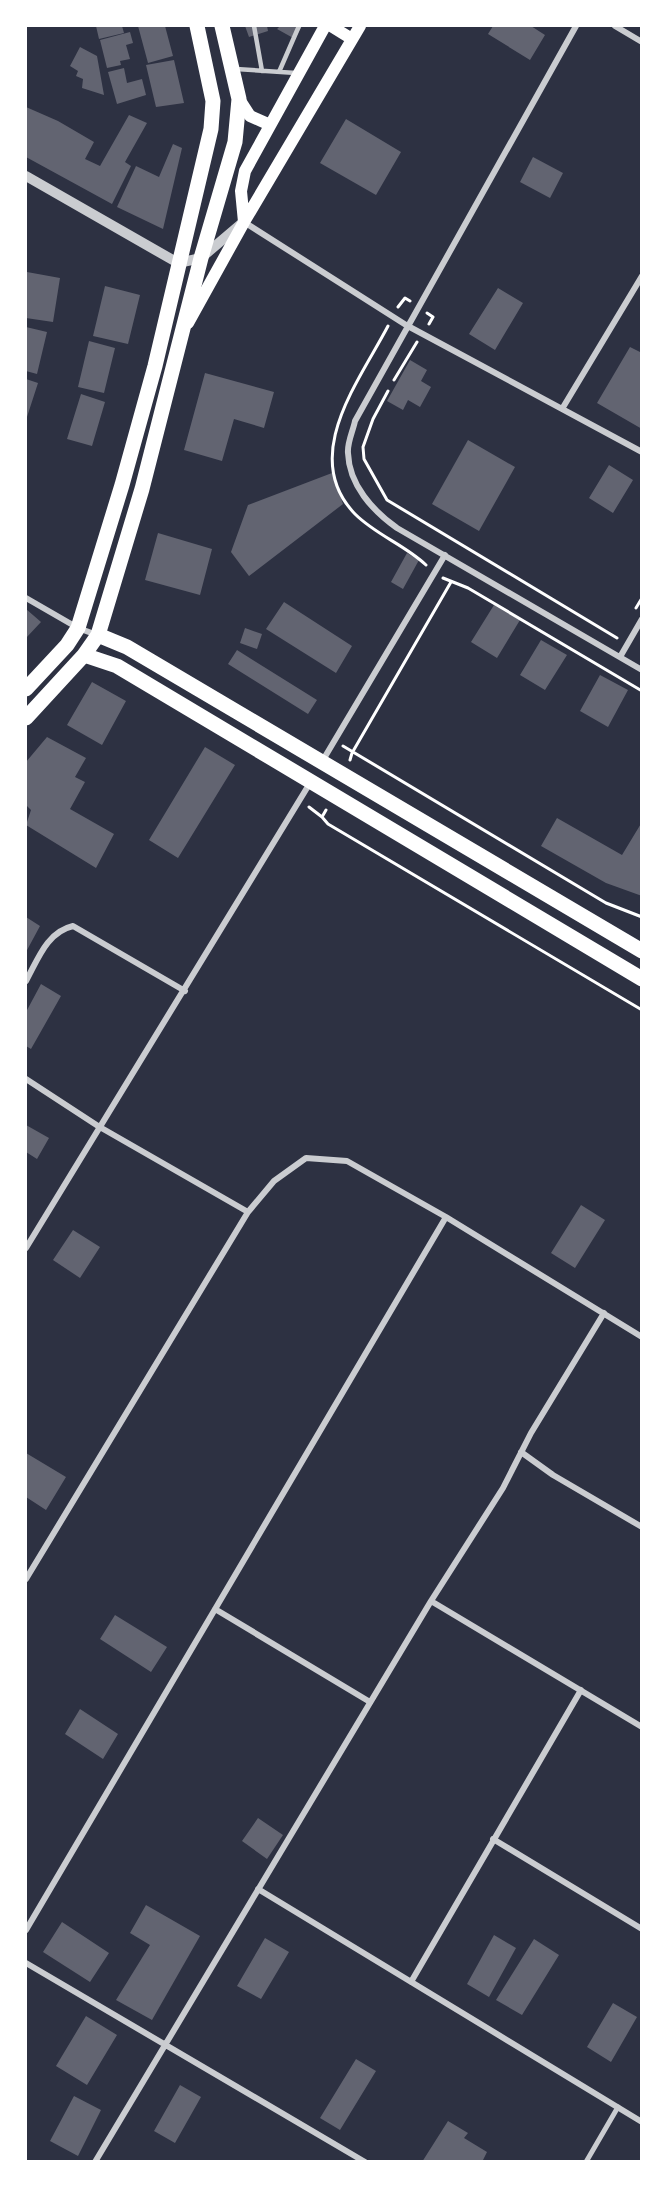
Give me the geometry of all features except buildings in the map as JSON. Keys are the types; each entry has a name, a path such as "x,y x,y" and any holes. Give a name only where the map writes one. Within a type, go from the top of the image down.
{"main road":[{"path":"26,689 67,645 78,628 131,452 213,114 209,76 197,26"},
{"path":"26,718 84,655 98,635 142,489 201,258 235,142 239,99 222,26"},
{"path":"243,222 242,192 245,171 268,124 325,26"},
{"path":"331,26 352,39"},
{"path":"182,334 243,222 360,26"},
{"path":"239,99 250,116 268,124"},
{"path":"98,635 127,647 642,951"},
{"path":"84,655 117,666 642,979"}],"street":[{"path":"576,26 406,325 355,421 348,453 355,482 377,514 397,528 642,670"},
{"path":"615,26 642,42"},
{"path":"26,176 178,263 201,258 243,222 406,325 642,452"},
{"path":"562,409 642,276"},
{"path":"322,762 445,555"},
{"path":"26,598 78,628 98,635"},
{"path":"620,657 642,619"},
{"path":"26,1245 98,1126 185,991 310,783"},
{"path":"26,981 51,936 60,929 73,926 185,991"},
{"path":"26,1080 98,1126 248,1212"},
{"path":"26,1579 248,1212 273,1181 306,1158 347,1161 446,1217 642,1337"},
{"path":"26,1930 446,1217"},
{"path":"94,2162 431,1600 503,1488 521,1452 604,1313"},
{"path":"521,1452 553,1475 642,1527"},
{"path":"431,1600 642,1727"},
{"path":"215,1609 370,1702"},
{"path":"411,1982 581,1690"},
{"path":"493,1839 642,1929"},
{"path":"258,1889 642,2122"},
{"path":"26,1963 365,2162"},
{"path":"586,2162 618,2108"}],"lane":[{"path":"254,26 262,70"},
{"path":"279,72 299,26"},
{"path":"233,69 298,73"}],"path":[{"path":"426,566 355,513 344,497 333,464 334,436 345,401 405,298 433,317 377,411 363,447 364,459 371,475 387,500 610,635 628,643"},
{"path":"346,776 351,753 451,582 468,588 642,691"},
{"path":"351,753 606,903 642,917"},
{"path":"322,817 338,830 642,1010"}]}
